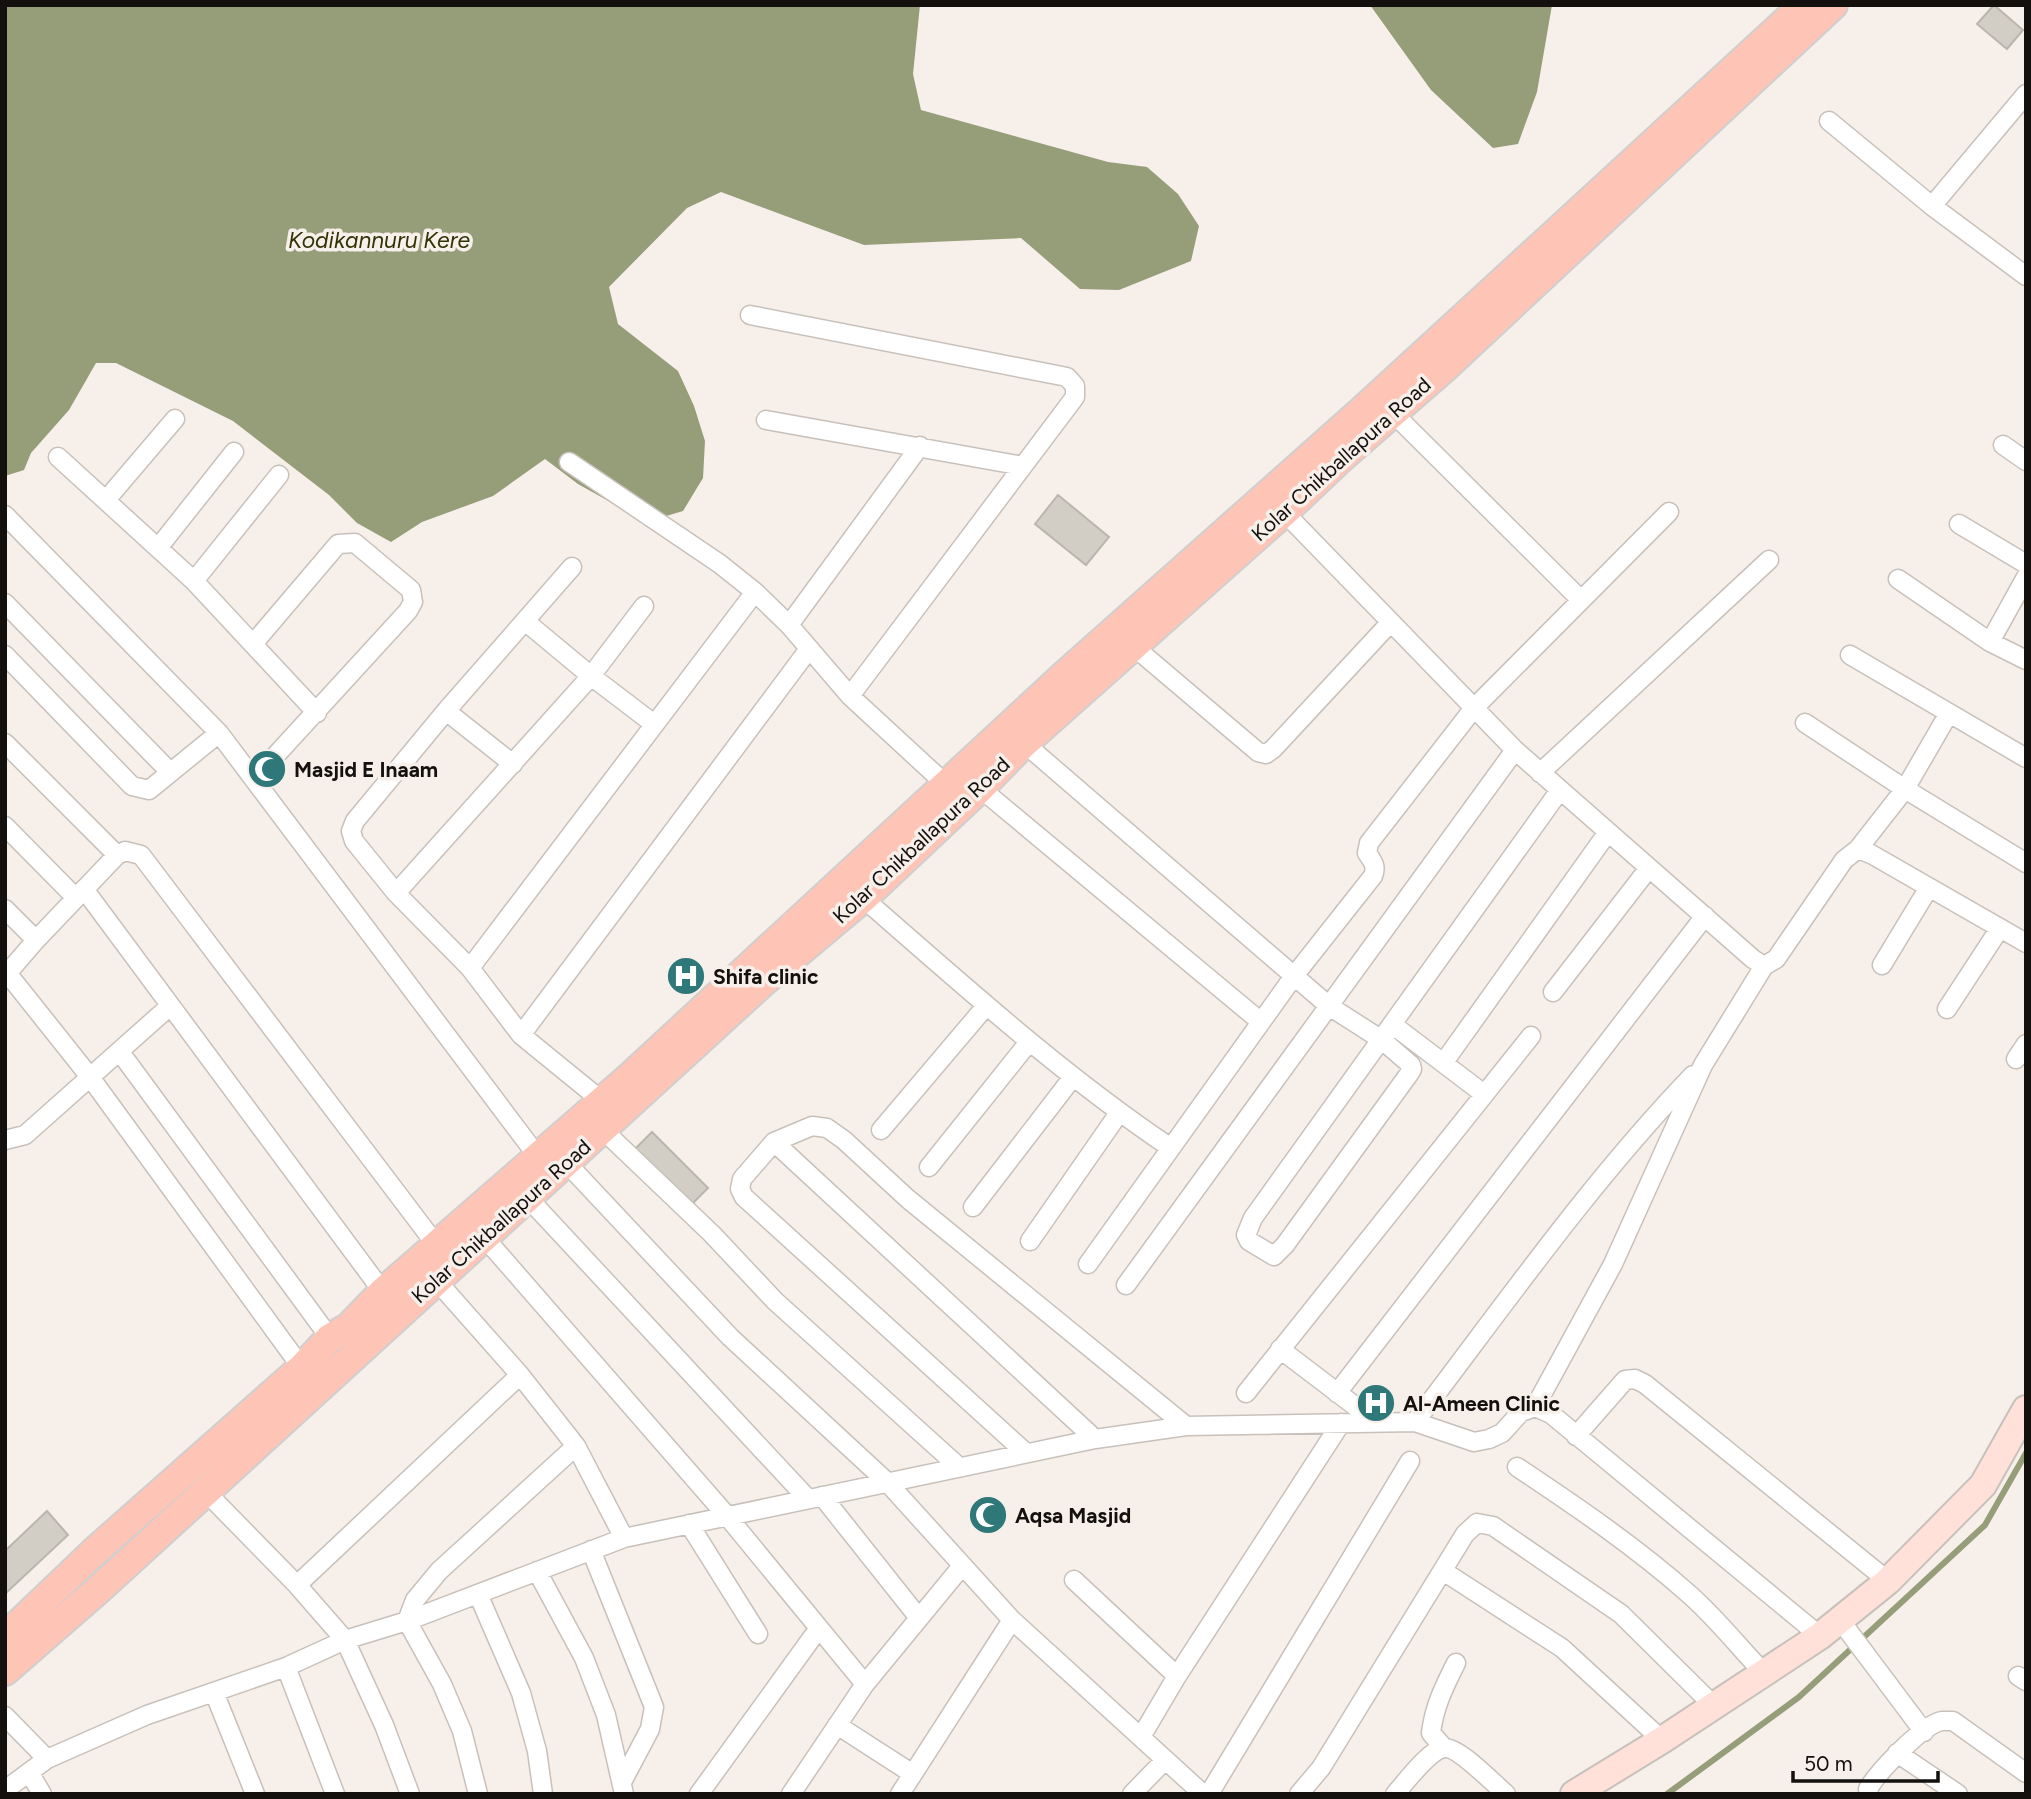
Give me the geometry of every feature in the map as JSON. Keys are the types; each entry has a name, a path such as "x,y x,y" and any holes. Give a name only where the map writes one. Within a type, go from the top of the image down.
{"main road":[{"name":"Kolar Chikballapura Road","path":"5,1637 94,1552 436,1280 527,1197 552,1155 602,1129 764,982 863,898 964,791 1363,410 1804,5"},
{"name":"Kolar Chikballapura Road","path":"5,1671 205,1491 310,1378 330,1338 349,1327 383,1292 437,1246 552,1155 602,1101 964,791 1024,743 1125,638 1284,512 1443,369 1833,5"}],"street":[{"path":"1932,206 2026,94"},
{"path":"1829,121 1932,206 2024,270"},
{"path":"750,315 1066,377 1074,386 1075,397 850,696"},
{"path":"1393,413 1581,600"},
{"path":"106,500 175,419"},
{"path":"766,420 920,446 1023,467"},
{"path":"2003,445 2026,461"},
{"path":"789,625 920,446"},
{"path":"158,548 234,452"},
{"path":"58,457 194,581 317,713"},
{"path":"569,462 720,564 755,592 789,625 850,696 964,791 1261,1022"},
{"path":"194,581 279,475"},
{"path":"1284,512 1515,750 1752,959 1764,966"},
{"path":"1088,1264 1294,976 1373,876 1376,870 1367,853 1369,843 1474,708 1669,512"},
{"path":"5,515 219,733 552,1155 730,1337 887,1482 1012,1620 1203,1794"},
{"path":"1959,524 2026,564"},
{"path":"253,644 338,544 355,543 411,590 413,602 408,611 255,778"},
{"path":"1540,773 1769,560"},
{"path":"572,567 446,712 355,821 351,831 354,841 396,894 470,968 521,1035 602,1101"},
{"path":"1990,642 2026,577"},
{"path":"1898,579 1990,642 2026,660"},
{"path":"470,968 755,592"},
{"path":"5,603 170,772"},
{"path":"396,894 591,676 644,606"},
{"path":"526,622 654,724"},
{"path":"1125,638 1258,751 1266,754 1390,623"},
{"path":"521,1035 809,649"},
{"path":"5,655 132,786 149,790 219,733"},
{"path":"1850,655 2026,758"},
{"path":"446,712 513,764"},
{"path":"1535,1407 1613,1264 1703,1065 1764,966 1776,959 1844,860 1858,849 1905,789 1949,713"},
{"path":"1805,723 1905,789 2026,863"},
{"path":"5,743 117,855"},
{"path":"1024,743 1329,1006 1382,1040 1411,1065 1412,1069 1285,1245 1274,1256 1249,1241 1246,1235 1254,1218 1382,1040 1560,790"},
{"path":"1126,1285 1515,750"},
{"path":"5,826 80,893 170,1006 383,1292"},
{"path":"1444,1062 1608,832"},
{"path":"1858,849 2026,943"},
{"path":"310,1378 90,1077 6,975 117,855 125,851 141,855 437,1246"},
{"path":"1553,992 1649,868"},
{"path":"1882,965 1928,888"},
{"path":"863,898 1029,1042 1119,1113 1171,1148"},
{"path":"5,909 36,940"},
{"path":"1337,1393 1705,916"},
{"path":"1947,1009 2000,928"},
{"path":"5,1140 25,1135 170,1006"},
{"path":"881,1130 986,1006"},
{"path":"1393,1024 1484,1094"},
{"path":"1246,1392 1531,1036"},
{"path":"929,1167 1029,1042"},
{"path":"120,1052 330,1338"},
{"path":"1415,1422 1647,1122 1703,1065"},
{"path":"973,1207 1073,1077"},
{"path":"1030,1241 1119,1113"},
{"path":"1026,1453 744,1198 740,1189 742,1179 774,1142 812,1126 827,1128 844,1140 908,1199 1186,1426"},
{"path":"602,1129 712,1234 775,1301 959,1467"},
{"path":"774,1142 1095,1439"},
{"path":"527,1197 815,1498 919,1618"},
{"path":"484,1237 727,1516 865,1684"},
{"path":"436,1280 520,1375 576,1446 624,1538"},
{"path":"1280,1349 1376,1422"},
{"path":"297,1585 520,1375"},
{"path":"1576,1436 1625,1380 1635,1379 1645,1384 1888,1581"},
{"path":"5,1790 47,1759 147,1716 286,1667 345,1640 407,1621 624,1538 1095,1439 1186,1426 1415,1422 1474,1443 1502,1433 1521,1412 1535,1407 1551,1413 1820,1636"},
{"path":"1574,1794 1662,1740 1820,1636 1845,1626 1983,1485 2026,1409"},
{"path":"1140,1737 1341,1423"},
{"path":"478,1794 462,1731 442,1684 407,1621 415,1600 439,1571 576,1446"},
{"path":"1209,1794 1410,1461"},
{"path":"1517,1467 1604,1526 1656,1566 1692,1597 1763,1672"},
{"path":"205,1491 297,1585 345,1640 384,1725 410,1794"},
{"path":"1299,1794 1321,1768 1465,1534 1477,1523 1493,1526 1621,1614 1713,1705"},
{"path":"689,1524 758,1634"},
{"path":"591,1550 654,1707 650,1729 623,1788"},
{"path":"791,1794 865,1684 962,1566"},
{"path":"537,1571 584,1658 606,1715 623,1788"},
{"path":"1443,1572 1562,1648 1662,1740"},
{"path":"1074,1580 1177,1676"},
{"path":"478,1594 521,1693 537,1751 543,1794"},
{"path":"900,1794 1012,1620"},
{"path":"1845,1626 1924,1732"},
{"path":"699,1794 819,1628"},
{"path":"1444,1748 1431,1732 1433,1714 1456,1664"},
{"path":"286,1667 335,1794"},
{"path":"214,1692 255,1794"},
{"path":"5,1716 47,1759"},
{"path":"1869,1794 1868,1789 1876,1775 1897,1753 1939,1721 1953,1721 2026,1773"},
{"path":"837,1725 913,1774"},
{"path":"1395,1794 1431,1754 1444,1748 1456,1750 1506,1794"},
{"path":"1897,1753 1958,1794"},
{"path":"1132,1794 1166,1759"},
{"path":"29,1772 42,1794"}],"water":[{"name":"Kodikannuru Kere","path":"5,5 920,5 913,74 921,110 1108,162 1147,167 1178,194 1199,226 1191,261 1119,290 1080,289 1021,238 864,245 721,192 687,208 609,287 618,324 678,371 694,406 705,441 703,478 683,511 646,522 578,484 545,459 493,496 422,522 391,542 357,523 329,495 233,421 116,363 96,363 69,410 31,453 24,470 5,476"},
{"path":"1370,5 1552,5 1537,92 1518,144 1493,148 1431,90"}],"building":[{"path":"1994,5 2023,30 2007,49 1977,24"},
{"path":"1058,495 1109,537 1086,565 1035,524"},
{"path":"688,958 703,973 684,992 669,977"},
{"path":"652,1132 708,1188 691,1205 635,1149"},
{"path":"47,1511 68,1535 5,1594 5,1551"}],"waterway":[{"path":"1667,1794 1799,1697 1985,1525 2026,1453"}],"place":[{"name":"Masjid E Inaam","path":"267,769"},
{"name":"Shifa clinic","path":"686,976"},
{"name":"Al-Ameen Clinic","path":"1376,1403"},
{"name":"Aqsa Masjid","path":"988,1515"}]}
